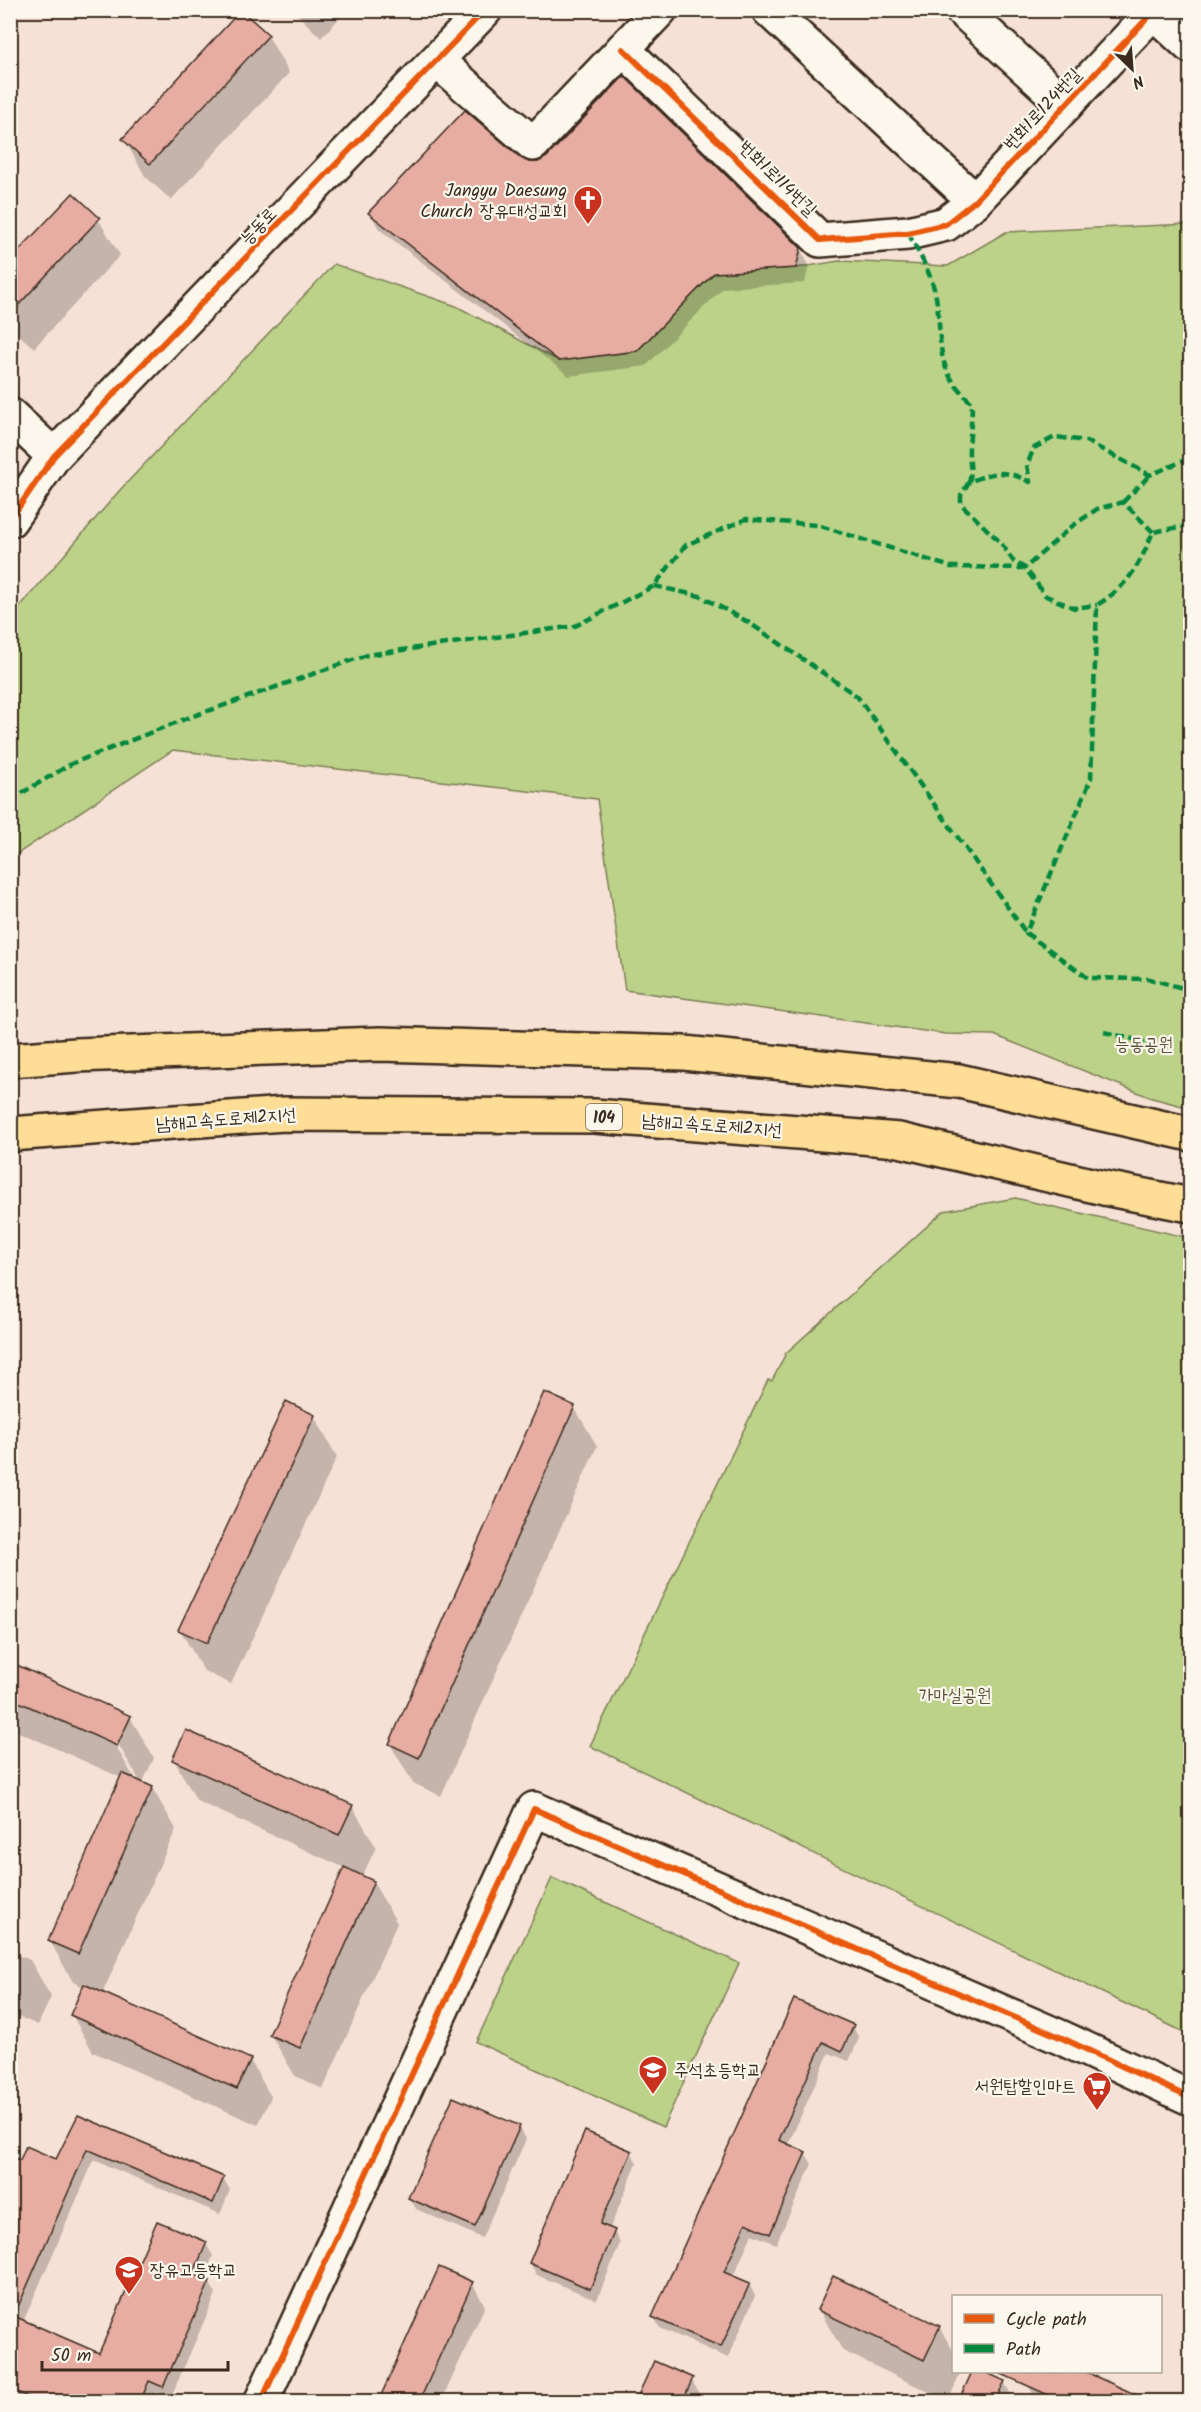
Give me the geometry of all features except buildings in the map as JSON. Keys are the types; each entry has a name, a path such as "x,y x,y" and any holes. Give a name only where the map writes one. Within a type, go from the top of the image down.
{"highway":[{"path":"10,1060 76,1055 380,1044 684,1053 959,1081 1191,1134"},
{"name":"남해고속도로제2지선","path":"10,1134 284,1114 594,1116 899,1140 1104,1188 1191,1204"}],"street":[{"name":"능동로","path":"10,520 54,456 485,10"},
{"path":"437,61 533,144 660,10"},
{"path":"770,10 975,201"},
{"path":"962,10 1065,105"},
{"name":"번화1로124번길","path":"946,224 975,201 1153,11 1191,46"},
{"name":"번화1로114번길","path":"623,49 820,240 908,233 946,224"},
{"path":"10,416 54,456"},
{"path":"261,2402 534,1809 1062,2038 1191,2098"}],"green space":[{"name":"능동공원","path":"1190,224 1190,1108 1152,1098 994,1035 946,1034 625,990 597,799 173,750 11,858 11,617 120,490 334,264 456,306 559,361 637,351 714,273 796,268 839,261 948,266 1006,232"},
{"name":"가마실공원","path":"1015,1198 1190,1238 1190,2035 590,1746 768,1380 772,1381 786,1353 944,1211"},
{"path":"552,1878 739,1963 663,2127 476,2042"}],"marked path":[{"path":"908,233 925,264 934,289 945,366 959,390 972,403 969,482 1000,473 1013,475 1030,482 1027,465 1034,448 1055,437 1086,441 1150,475 1190,458"},
{"path":"1123,502 1150,475"},
{"path":"969,482 961,495 961,504 1001,543 1014,562 1025,568 1046,596 1074,608 1097,605"},
{"path":"10,800 71,764 185,719 367,655 575,626 654,586 686,545 746,519 817,525 951,567 1025,568 1071,527 1097,509 1123,502 1153,532"},
{"path":"1190,525 1153,532 1132,574 1108,598 1097,605 1091,779 1026,933 1088,978 1150,979 1190,990"},
{"path":"654,586 700,596 748,622 857,696 1026,933"},
{"path":"1104,1032 1145,1042"}],"cycle path":[{"path":"10,520 54,456 485,10"},
{"path":"623,49 820,240 908,233 946,224 975,201 1155,10"},
{"path":"261,2402 534,1809 1062,2038 1190,2098"}],"place":[{"name":"Jangyu Daesung Church 장유대성교회","path":"588,226"},
{"name":"주석초등학교","path":"653,2096"},
{"name":"서원탑할인마트","path":"1097,2112"},
{"name":"장유고등학교","path":"129,2296"}]}
